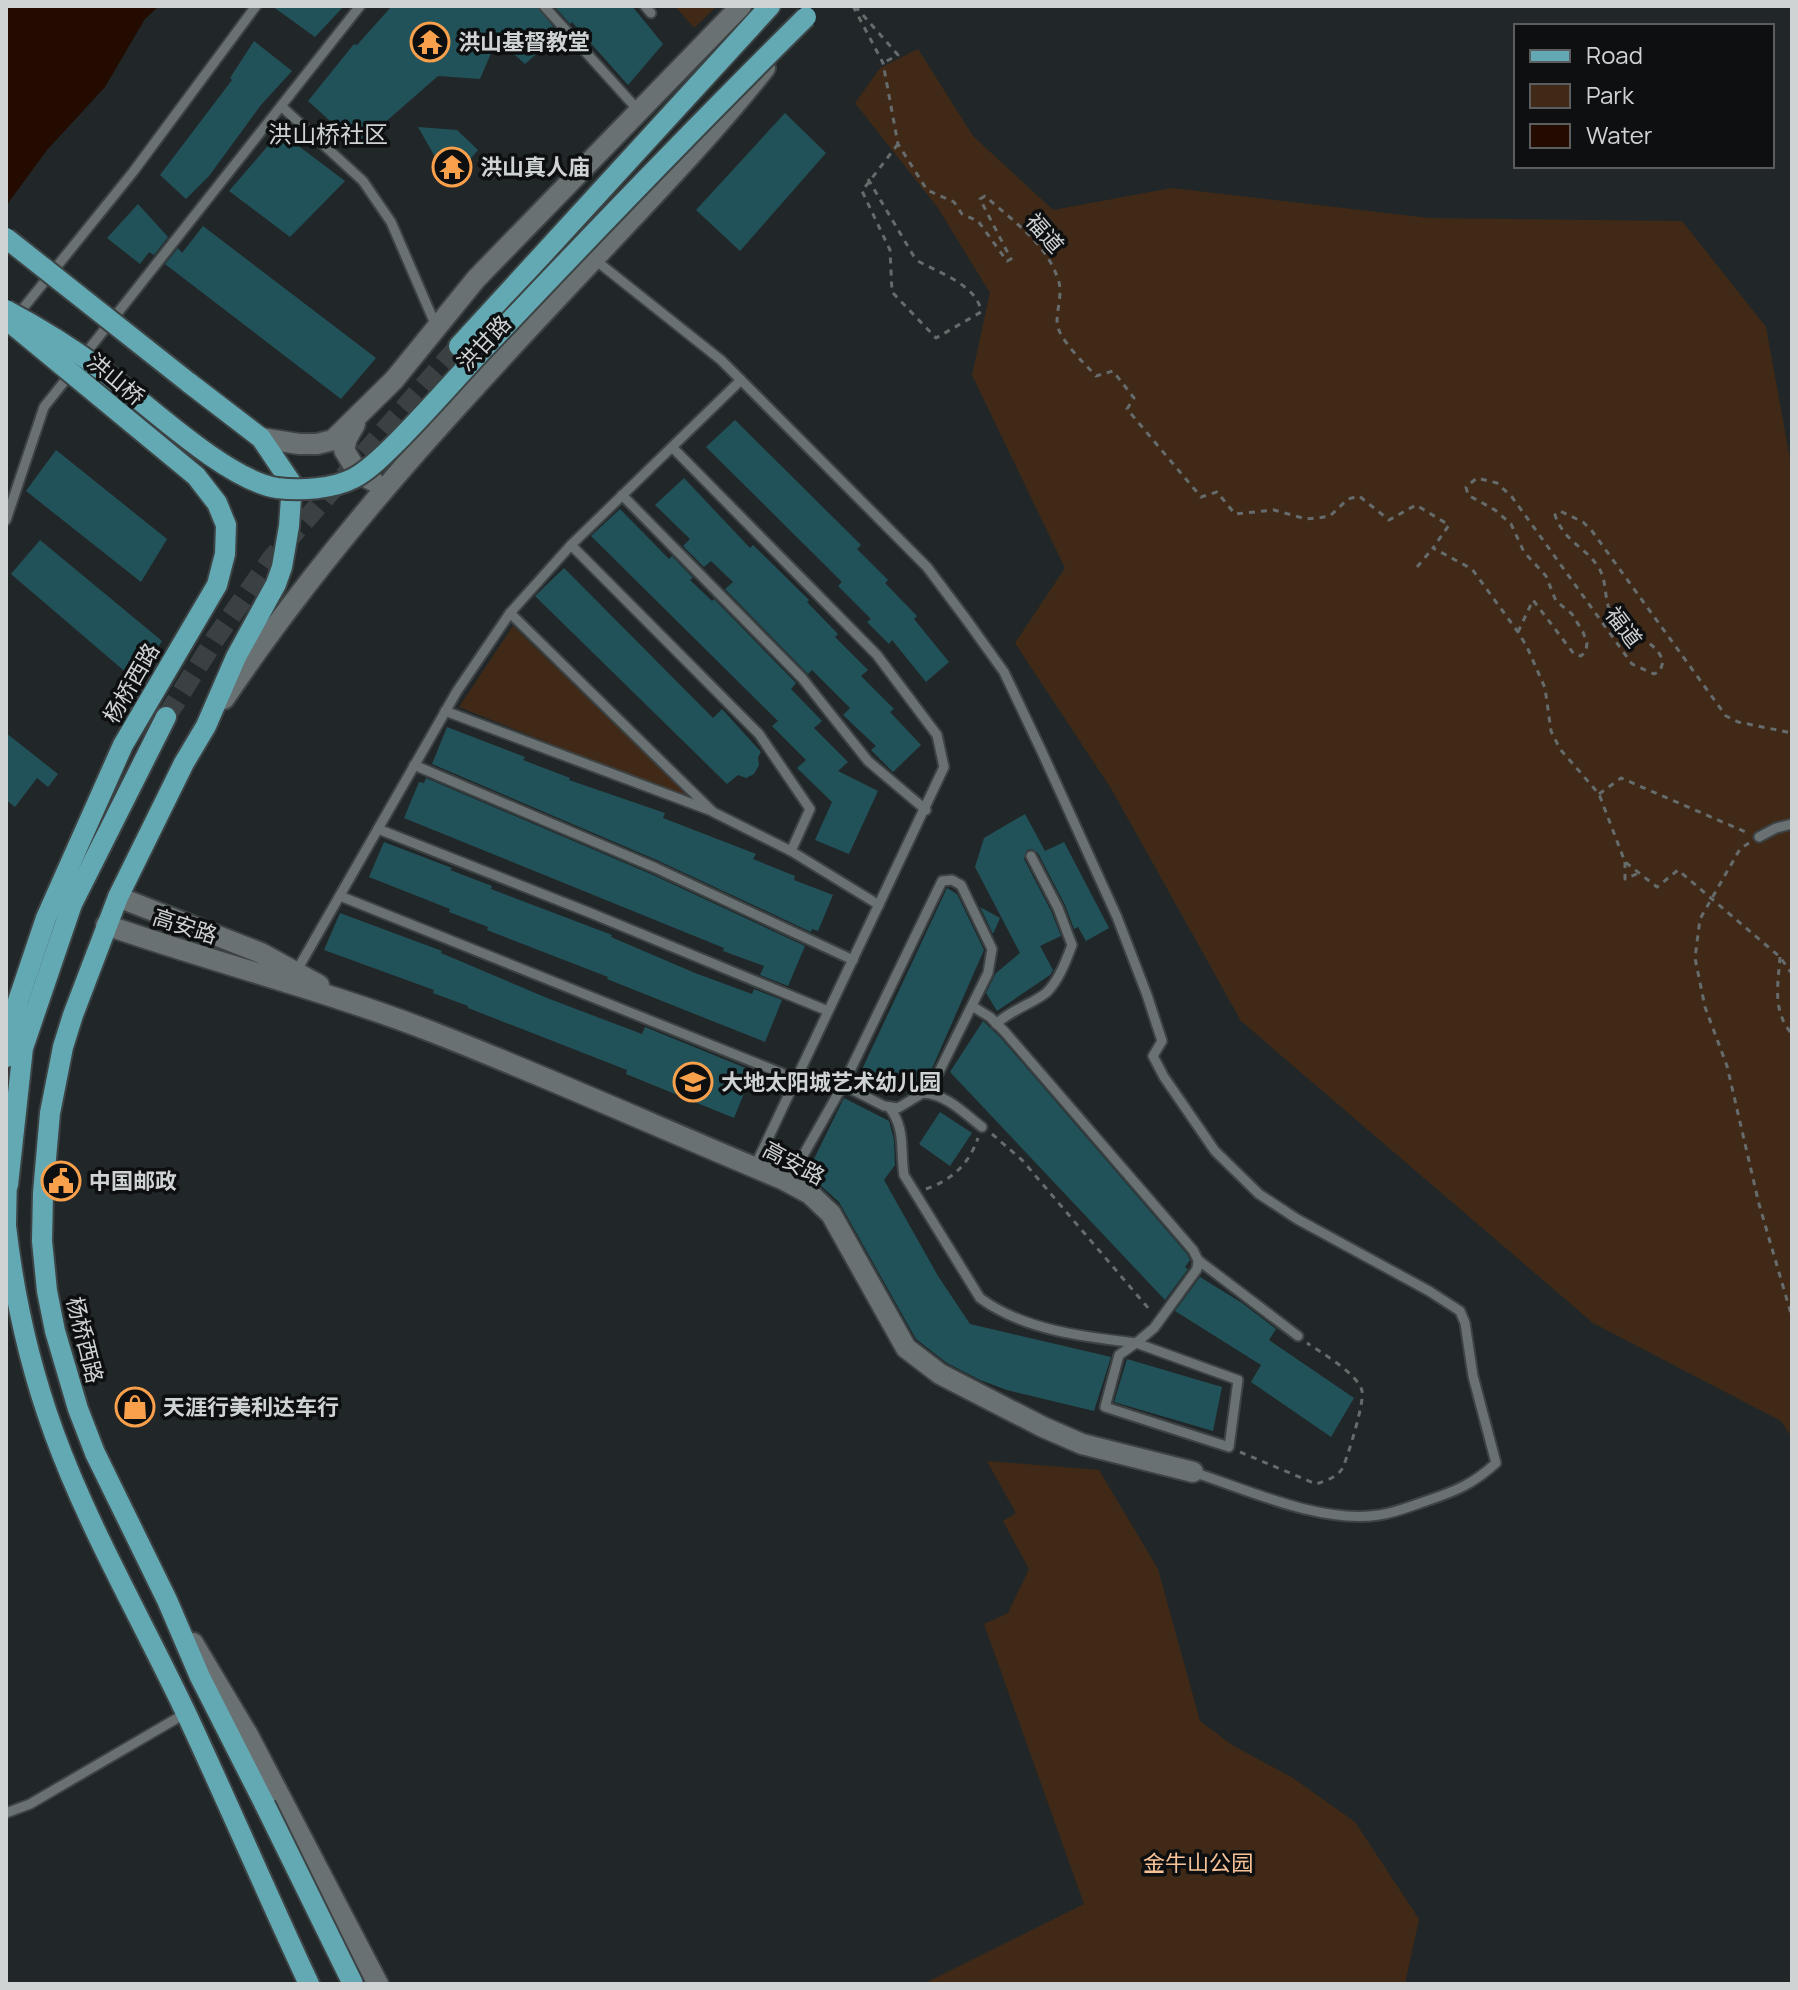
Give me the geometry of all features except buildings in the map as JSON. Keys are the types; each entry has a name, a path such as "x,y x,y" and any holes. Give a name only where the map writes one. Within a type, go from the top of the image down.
{"main road":[{"name":"洪甘路","path":"261,438 317,444 333,440 359,417 394,380 476,279 741,6"},
{"path":"459,346 770,6"},
{"name":"洪甘路","path":"206,726 261,643 322,562 389,482 731,111 811,11"},
{"path":"6,310 51,334 218,461 257,481 275,488 303,490 354,478 429,410 678,144 811,11"},
{"name":"洪山桥","path":"6,238 261,438"},
{"name":"洪山桥","path":"6,318 196,476"},
{"path":"359,417 344,450 358,473 373,481 389,482"},
{"name":"杨桥西路","path":"261,438 292,484 282,567 236,657 206,726 184,763 118,897 73,1015 55,1084 45,1151 42,1241 55,1331 78,1409 119,1506 167,1600 200,1677 353,1984"},
{"name":"杨桥西路","path":"6,1057 18,1001 46,918 123,745 217,585 225,554 226,525 217,503 196,476"},
{"path":"166,717 72,904 23,1048 8,1185 8,1265 31,1358 55,1434 309,1984"},
{"name":"高安路","path":"118,897 261,953 342,1001"},
{"name":"高安路","path":"106,925 434,1033 788,1182 810,1194 831,1214 906,1348 940,1374 1082,1444 1193,1472"},
{"path":"6,1159 8,1185"},
{"path":"167,1600 248,1735 378,1984"}],"lane":[{"path":"6,329 133,172 256,6"},
{"path":"6,520 44,407 360,6"},
{"path":"544,6 639,111"},
{"path":"281,106 363,181 391,222 436,326"},
{"path":"594,259 721,360 927,567 1004,672 1117,917 1162,1041 1153,1056 1215,1151 1259,1194 1297,1219 1460,1311 1496,1463 1477,1481 1455,1492 1380,1515 1359,1516 1304,1508 1193,1472"},
{"path":"296,972 445,711 510,613 571,545 741,380"},
{"path":"673,448 877,655 937,735 944,767 754,1168"},
{"path":"622,495 802,678 868,761 926,810"},
{"path":"571,545 759,734 810,809 791,851"},
{"path":"510,613 713,812"},
{"path":"445,711 713,812 791,851 879,905"},
{"path":"414,765 656,868 853,960"},
{"path":"1759,837 1792,824"},
{"path":"378,829 828,1011"},
{"path":"996,1024 1009,1012 1045,993 1056,979 1072,945 1058,908 1031,856"},
{"path":"788,1182 843,1085 942,881 952,880 961,885 992,949 988,973 931,1088 898,1108 889,1107 843,1085"},
{"path":"340,896 796,1079"},
{"path":"972,1006 996,1024 1178,1230 1198,1260 1298,1336"},
{"path":"923,1093 944,1099 982,1127"},
{"path":"889,1107 899,1119 903,1136 901,1156 904,1175 967,1282 980,1298 995,1309 1070,1334 1136,1343 1238,1380 1229,1447 1105,1407 1119,1355 1136,1343 1160,1321 1197,1269 1198,1260"},
{"path":"6,1813 30,1804 186,1713"}],"path":[{"name":"福道","path":"854,6 883,63 898,144 927,190 954,202 962,214 978,221 1007,261 1011,259 980,199 985,196 1037,241 1060,284 1057,327 1096,376 1113,371 1134,398 1127,409 1201,497 1217,492 1235,514 1274,510 1306,519 1330,516 1348,499 1359,496 1389,520 1416,505 1449,525 1417,567"},
{"path":"854,6 898,55 883,63"},
{"path":"868,179 916,260 968,289 979,301 981,312 936,338 892,292 890,250 862,191 898,144"},
{"name":"福道","path":"1518,632 1533,600 1574,654 1581,656 1586,651 1583,632 1572,614 1556,601 1546,576 1524,552 1511,524 1495,510 1468,495 1466,487 1477,478 1497,483 1512,497 1632,664 1654,674 1660,671 1663,662 1656,648 1615,619 1606,599 1603,575 1590,557 1569,541 1555,515 1560,511 1583,522 1592,531 1726,716 1738,722 1792,733"},
{"path":"1433,548 1472,569 1518,632 1545,688 1551,731 1560,749 1599,794 1625,862 1625,879 1639,873"},
{"path":"1599,794 1621,778 1759,837"},
{"path":"1759,837 1740,849 1700,919 1695,958 1705,1007 1727,1066 1759,1204 1792,1317"},
{"path":"1625,862 1657,887 1678,870 1780,957 1792,974"},
{"path":"1780,957 1777,1006 1784,1025 1792,1034"},
{"path":"915,1194 937,1186 956,1174 972,1154 982,1127 1022,1160 1160,1321"},
{"path":"1229,1447 1316,1484 1330,1480 1342,1469 1363,1392 1355,1378 1298,1336"}],"green space":[{"path":"675,6 717,6 694,28"},
{"path":"918,49 973,136 1053,210 1172,188 1429,218 1682,221 1766,327 1792,470 1792,1438 1781,1421 1593,1323 1241,1021 1112,790 1015,643 1065,568 972,375 990,293 938,208 855,103 880,68"},
{"path":"513,626 695,802 459,707"},
{"name":"金牛山公园","path":"987,1461 1099,1470 1158,1569 1200,1721 1232,1745 1293,1778 1355,1822 1419,1919 1405,1984 923,1984 1084,1904 984,1624 1008,1613 1029,1569 1003,1521 1016,1513"}],"water":[{"path":"6,6 159,6 145,19 105,87 47,150 6,206"}],"tunnel":[{"path":"166,717 217,636 272,558 459,346"}],"place":[{"name":"洪山基督教堂","path":"430,42"},
{"name":"洪山真人庙","path":"452,167"},
{"name":"大地太阳城艺术幼儿园","path":"693,1082"},
{"name":"中国邮政","path":"61,1181"},
{"name":"天涯行美利达车行","path":"135,1407"}],"district":[{"name":"洪山桥社区","path":"328,133"}]}
